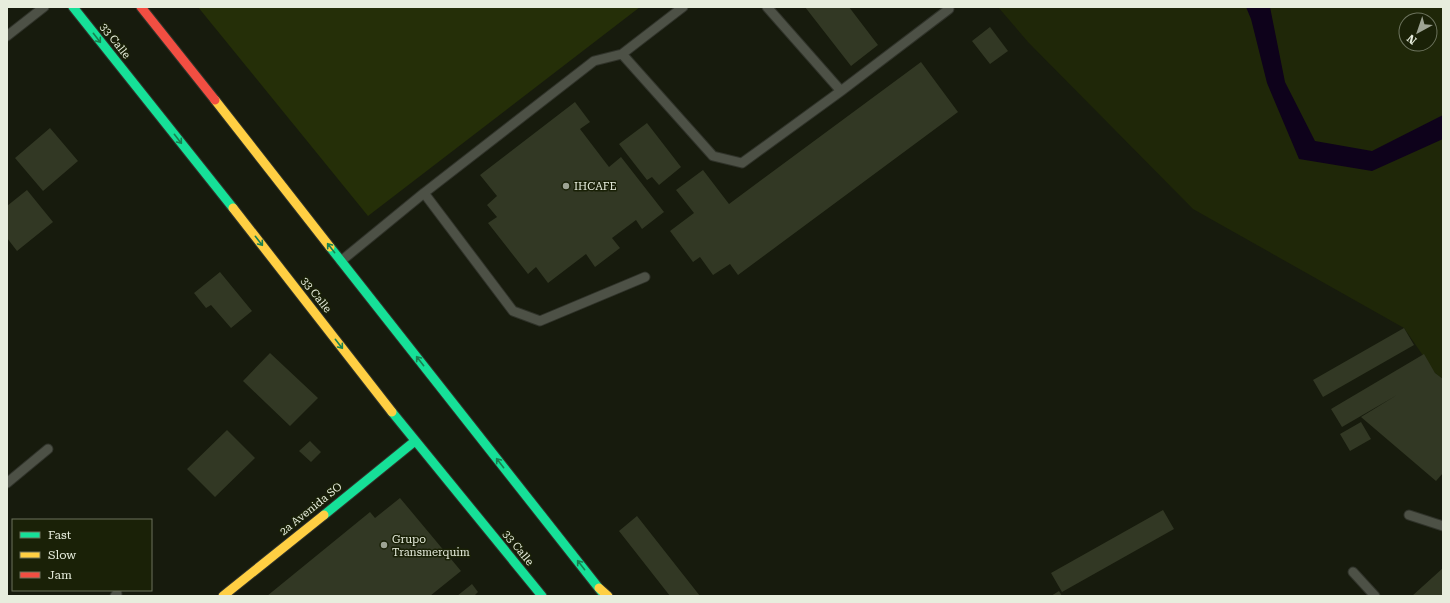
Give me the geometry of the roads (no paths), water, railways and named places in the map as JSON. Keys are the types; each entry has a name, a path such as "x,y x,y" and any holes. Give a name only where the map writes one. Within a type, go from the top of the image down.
{"main road":[{"name":"33 Calle","path":"73,7 241,218 415,441 542,596"},
{"path":"141,7 606,596"},
{"name":"2a Avenida SO","path":"223,596 415,441"}],"lane":[{"path":"7,36 44,7"},
{"path":"341,261 424,193 594,61 622,54 683,7"},
{"path":"767,7 841,91"},
{"path":"622,54 713,156 742,163 841,91 949,9"},
{"path":"424,193 513,311 540,321 645,278"},
{"path":"7,483 48,449"},
{"path":"1409,515 1443,526"},
{"path":"1353,572 1375,596"}],"place":[{"name":"IHCAFE","path":"566,186"},
{"name":"Grupo Transmerquim","path":"384,545"}]}
